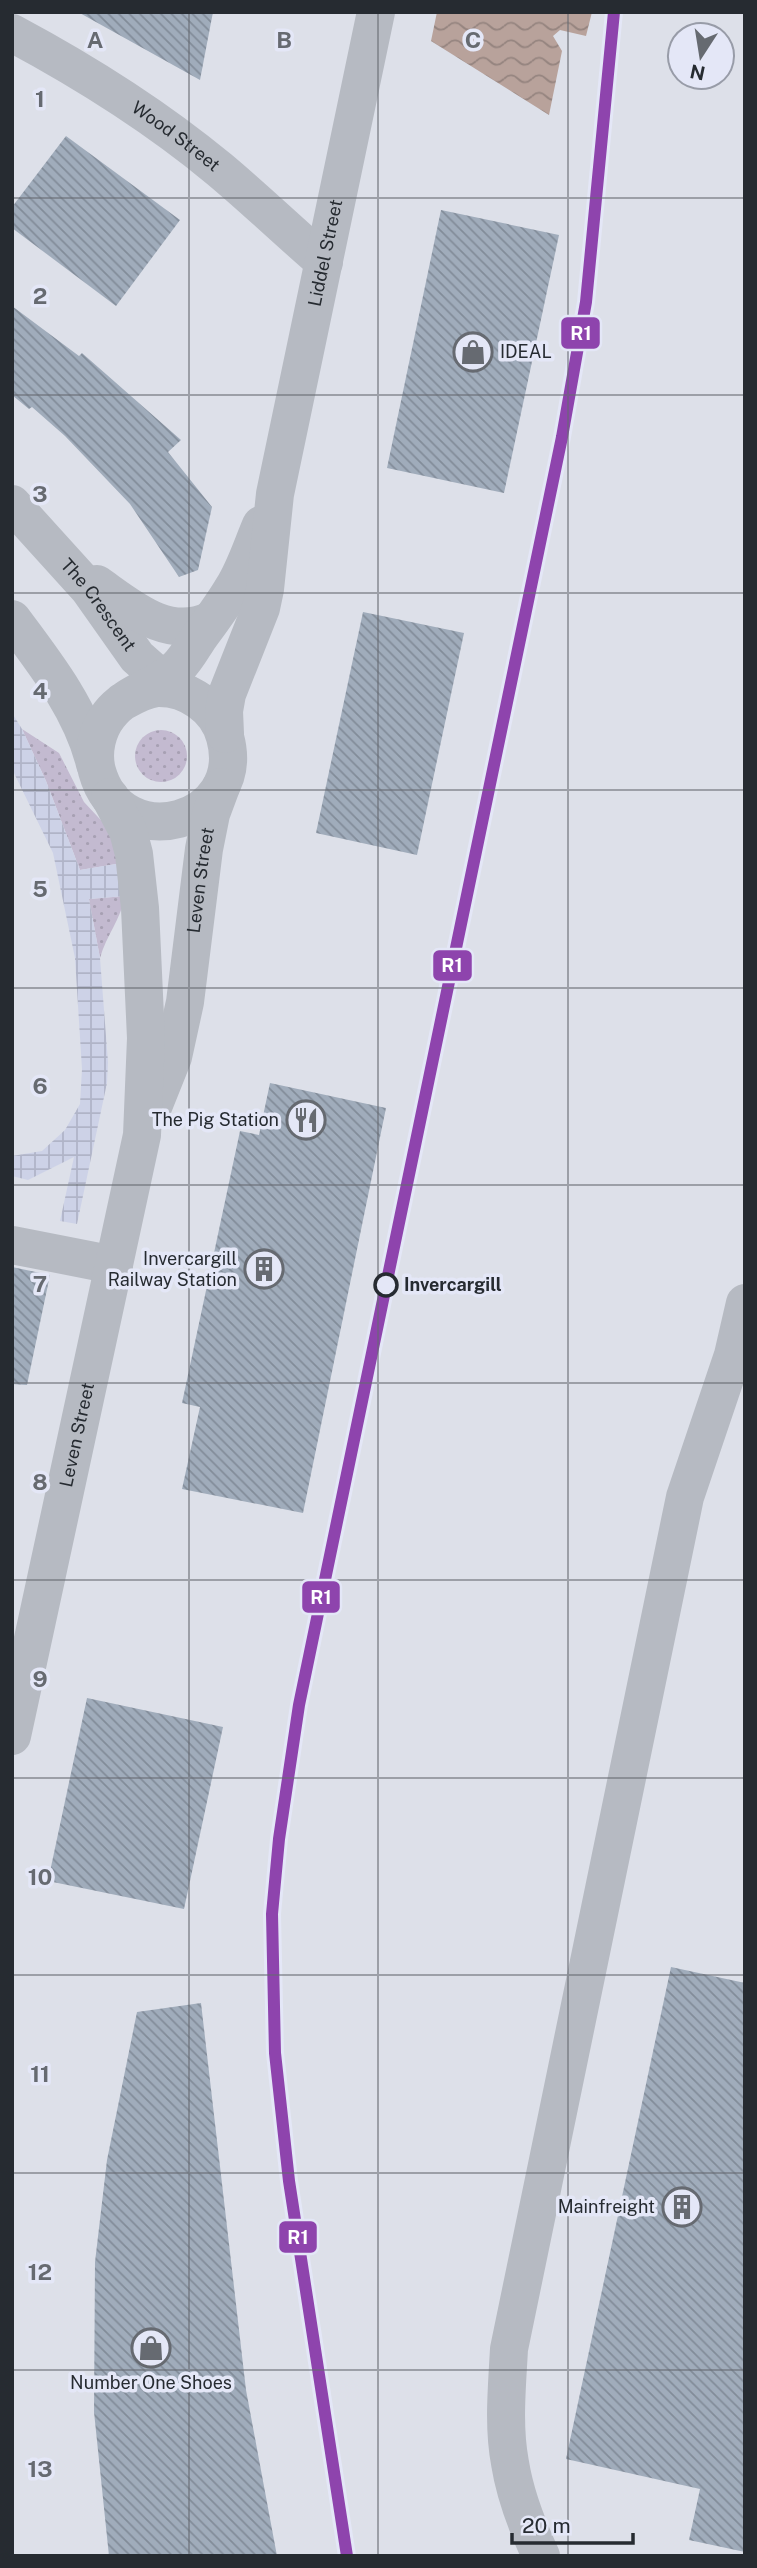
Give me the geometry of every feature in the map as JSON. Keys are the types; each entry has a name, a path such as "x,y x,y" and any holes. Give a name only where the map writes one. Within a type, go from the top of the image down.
{"street":[{"name":"Liddel Street","path":"225,734 224,711 227,694 263,599 275,494 374,20"},
{"name":"Wood Street","path":"12,33 96,80 153,119 218,169 324,262"},
{"name":"Liddel Street","path":"177,688 179,666 234,586 275,494"},
{"name":"The Crescent","path":"12,504 89,589 137,657 177,688"},
{"path":"64,560 137,613 154,621 188,628 211,620"},
{"path":"12,619 73,709 86,732 103,781 122,809 139,818 157,822 176,821 195,814 210,802 221,787 227,771 229,752 225,734 218,719 206,705 177,688 155,688 139,693 122,702 109,715 100,730 95,749 103,781"},
{"name":"Leven Street","path":"103,781 128,831 134,854 140,908 146,1038 142,1135"},
{"name":"Leven Street","path":"12,1736 142,1135 173,1057 193,950 204,849 221,787"},
{"path":"12,1245 114,1265"},
{"path":"541,2556 525,2521 510,2463 506,2407 509,2349 685,1497 733,1355 745,1303"}],"shaded area":[{"path":"12,713 46,781 80,870 122,863 125,896 89,899 100,958 108,1062 107,1083 77,1224 60,1221 74,1157 28,1180 12,1176 12,1156 42,1151 65,1130 80,1104 82,1069 75,958 53,853 12,769"},
{"path":"22,729 59,753 84,802 111,831 122,863 80,870 46,781"},
{"path":"161,730 171,732 179,738 185,746 185,766 179,774 171,780 161,782 151,780 143,774 137,766 135,756 137,746 143,738 151,732"},
{"path":"125,896 120,912 100,958 89,899"}],"water":[{"path":"437,12 592,12 586,36 560,30 553,36 562,51 549,115 431,41"}],"building":[{"path":"78,12 213,12 200,80"},
{"path":"66,136 180,220 116,306 12,228 12,207"},
{"name":"IDEAL","path":"441,210 559,235 504,493 387,468"},
{"path":"12,306 79,356 82,353 181,440 168,452 212,507 198,570 179,577 130,504 65,436 32,407 29,409 12,395"},
{"path":"363,612 464,633 417,855 316,833"},
{"name":"Invercargill Railway Station","path":"270,1083 386,1108 303,1513 182,1489 200,1407 182,1403 240,1131 259,1135"},
{"path":"12,1267 50,1275 27,1385 12,1384"},
{"path":"87,1698 223,1727 184,1909 48,1881"},
{"name":"Mainfreight","path":"671,1967 745,1983 745,2552 689,2540 700,2489 566,2459"},
{"path":"201,2003 246,2390 277,2556 109,2556 94,2412 95,2262 107,2160 137,2012"}],"transit line":[{"name":"R1","path":"347,2556 289,2181 275,2053 272,1914 279,1839 299,1705 562,437 586,302 614,12"}],"place":[{"name":"IDEAL","path":"473,352"},
{"name":"The Pig Station","path":"306,1120"},
{"name":"Invercargill Railway Station","path":"264,1269"},
{"name":"Invercargill","path":"386,1285"},
{"name":"Mainfreight","path":"682,2207"},
{"name":"Number One Shoes","path":"151,2348"}]}
